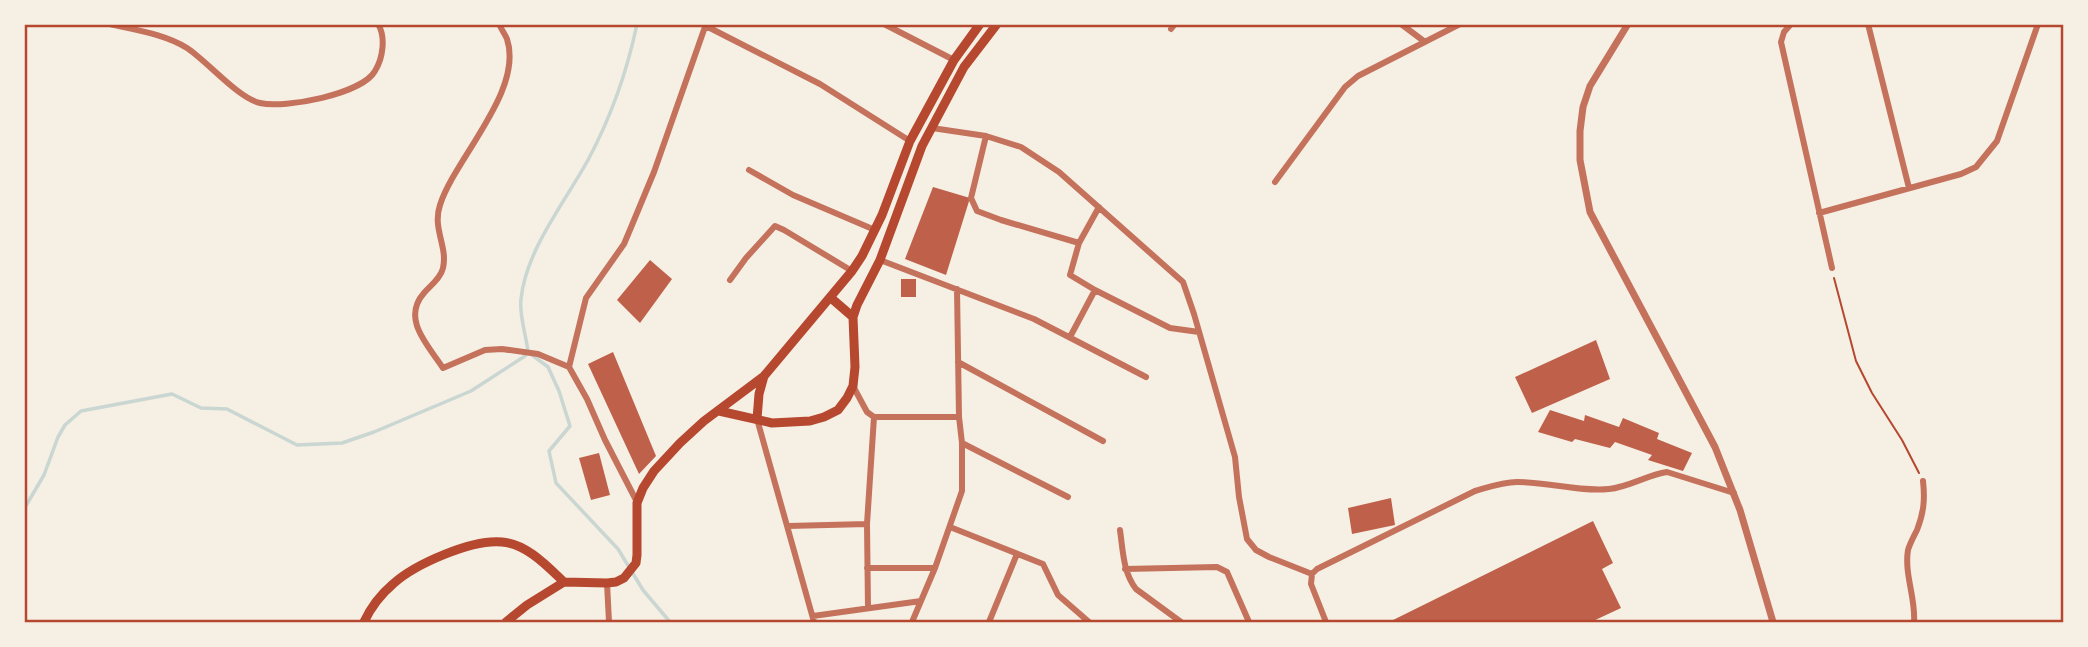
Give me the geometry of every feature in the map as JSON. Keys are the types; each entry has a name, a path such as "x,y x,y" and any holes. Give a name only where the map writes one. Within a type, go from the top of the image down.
{"main road":[{"path":"506,622 564,582 616,582 624,578 636,563 637,503 643,488 663,461 704,421 764,376 852,271 875,230 910,141 954,60 980,24"},
{"path":"719,411 772,423 810,421 838,410 847,398 853,386 853,317 857,305 880,260 922,146 964,67 997,24"},
{"path":"831,298 853,317"},
{"path":"757,419 764,376"},
{"path":"364,622 370,609 395,582 446,554 478,543 503,542 526,550 545,563 564,582"}],"street":[{"path":"110,24 176,41 247,98 259,103 278,105 342,93 364,83 375,71 383,49 378,24"},
{"path":"499,24 507,39 509,57 505,84 480,136 445,190 436,221 444,256 443,270 418,299 414,319 443,368 485,349 538,354 569,367 637,503"},
{"path":"884,24 954,60"},
{"path":"1401,24 1425,42"},
{"path":"1275,182 1345,87 1358,76 1460,24"},
{"path":"1628,24 1590,86 1583,107 1580,160 1590,212 1715,447 1734,493 1773,622"},
{"path":"1791,24 1780,42 1832,268"},
{"path":"1868,24 1909,188"},
{"path":"1819,213 1961,174 1976,167 1987,156 2001,132 2038,24"},
{"path":"569,367 586,298 624,244 654,172 705,25 820,84 910,141"},
{"path":"932,128 986,136 1021,146 1059,172 1183,282 1235,457 1247,539 1256,550 1312,574"},
{"path":"986,136 971,198 977,211 1079,243"},
{"path":"749,170 793,195 875,230"},
{"path":"1099,207 1079,243 1070,275 1170,328 1199,332"},
{"path":"730,280 775,226 852,271"},
{"path":"880,260 1034,319 1146,377"},
{"path":"912,622 935,569 962,491 962,443 958,417 957,289"},
{"path":"1070,337 1095,290"},
{"path":"958,362 1103,442"},
{"path":"853,386 867,412 874,416 958,417"},
{"path":"868,608 867,524 874,416"},
{"path":"757,419 813,620 868,608 921,601"},
{"path":"762,439 772,423"},
{"path":"962,443 1068,497"},
{"path":"1312,574 1475,491 1495,485 1517,482 1595,490 1612,489 1667,472 1734,493"},
{"path":"1914,622 1908,568 1909,549 1925,501 1923,481"},
{"path":"788,526 867,524"},
{"path":"950,527 1043,564 1058,595 1089,622"},
{"path":"1120,530 1125,569 1136,589 1181,622"},
{"path":"989,622 1017,554"},
{"path":"1125,569 1217,567 1227,572 1249,622"},
{"path":"867,568 935,569"},
{"path":"1312,574 1311,584 1326,622"},
{"path":"607,583 609,622"},
{"path":"1074,622 1078,613"}],"path":[{"path":"1832,268 1856,361 1923,481"}],"building":[{"path":"933,187 970,198 946,275 905,259"},
{"path":"650,260 672,279 640,323 617,300"},
{"path":"901,279 916,279 916,297 901,297"},
{"path":"1596,340 1610,379 1532,413 1515,377"},
{"path":"613,352 656,456 639,474 588,364"},
{"path":"1550,410 1584,421 1585,415 1619,427 1623,418 1659,433 1657,439 1692,453 1683,471 1648,460 1652,455 1615,442 1610,448 1575,439 1572,442 1538,432"},
{"path":"599,453 610,495 591,500 579,458"},
{"path":"1391,498 1395,525 1352,534 1348,508"},
{"path":"1593,521 1613,563 1602,569 1621,608 1591,622 1389,622"}],"waterway":[{"path":"24,509 44,475 58,437 65,425 81,411 172,394 201,408 227,409 297,445 342,443 471,391 525,356 528,352 521,299 530,263 604,127 623,77 637,24"},
{"path":"532,355 548,367 570,426 549,451 556,483 618,549 643,590 670,622"}]}
